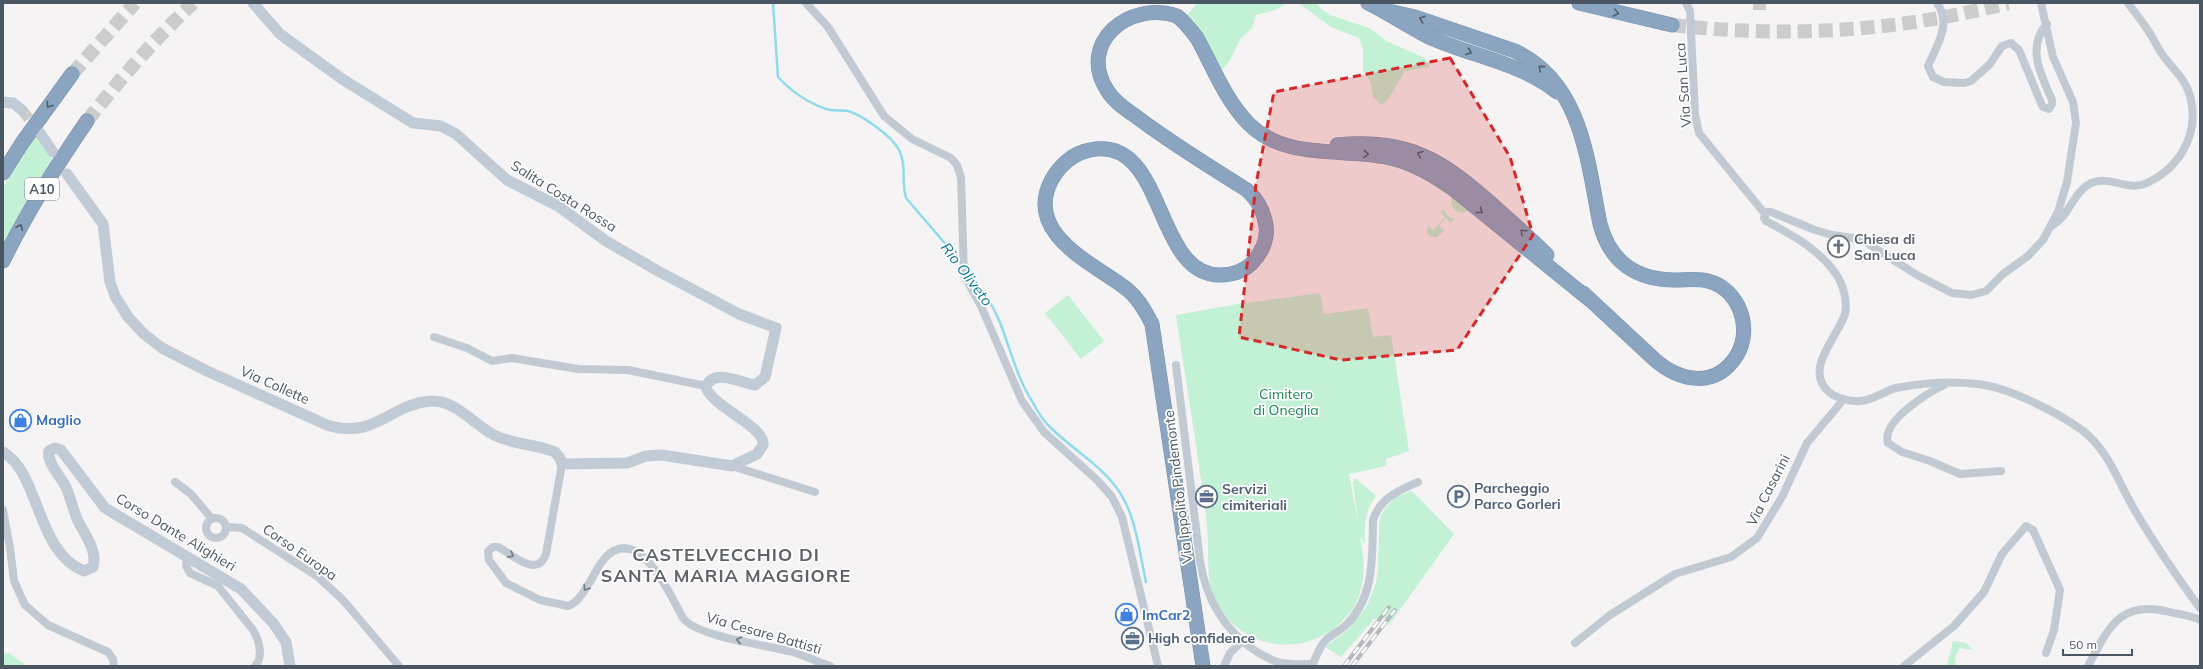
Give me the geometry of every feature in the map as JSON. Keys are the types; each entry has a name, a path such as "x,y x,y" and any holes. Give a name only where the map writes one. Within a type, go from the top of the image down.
{"highway":[{"path":"1203,666 1185,552 1156,338 1152,324 1142,306 1129,291 1074,253 1057,238 1049,221 1046,196 1054,177 1066,162 1089,150 1107,149 1123,155 1136,165 1145,180 1180,252 1194,266 1215,275 1232,275 1251,263 1263,248 1267,231 1266,220 1263,211 1254,196 1151,128 1114,100 1103,83 1097,63 1098,53 1104,32 1114,19 1129,10 1139,7 1156,7 1171,12 1182,20 1197,38 1240,114 1250,125 1271,139 1299,148 1376,144 1410,150 1444,165 1467,182 1516,225 1590,300 1665,368 1685,378 1700,378 1724,369 1735,358 1742,343 1744,323 1742,315 1734,299 1722,287 1707,281 1651,278 1625,265 1612,252 1603,236 1582,137 1575,117 1565,98 1536,78 1427,36 1384,10 1368,3"},
{"path":"1579,3 1672,25"},
{"path":"3,173 22,143 72,74"},
{"name":"A10","path":"3,262 47,180 87,121"}],"street":[{"name":"Salita Costa Rossa","path":"253,3 280,34 355,87 413,123 441,126 456,134 507,180 558,206 601,237 658,271 739,314 776,328 768,368 762,381 755,385 728,377 719,377 708,383 706,386"},
{"path":"806,3 828,27 884,116 912,139 951,158 957,165 961,178 964,275 981,306 1022,401 1044,432 1097,480 1112,497 1122,517 1158,666"},
{"name":"Via San Luca","path":"1686,3 1690,11 1695,114 1699,132 1765,214 1764,218 1766,222 1811,247 1836,273 1844,291 1845,314 1820,364 1819,374 1823,385 1830,393 1844,399"},
{"path":"1936,3 1942,12 1944,23 1941,35 1928,66 1933,77 1944,82 1964,83 1971,80 1990,64 2002,46 2011,43 2019,50 2040,103 2043,107 2049,109 2052,104 2052,100 2039,66 2036,48 2039,32 2047,24"},
{"path":"1765,214 1771,212 1815,230 1832,235 1853,238 1866,243 1937,287 1952,293 1971,295 1986,291 2003,274 2028,256 2043,240 2052,225 2067,182 2076,123 2073,102 2051,48 2047,24 2041,3"},
{"path":"2052,225 2062,218 2076,196 2088,185 2101,181 2129,186 2146,184 2175,164 2181,156 2187,143 2192,115 2188,90 2181,78 2164,58 2149,32 2128,3"},
{"path":"3,102 13,103 22,110"},
{"path":"40,133 53,152"},
{"name":"Via Collette","path":"67,174 103,224 106,235 110,282 115,296 135,326 162,348 254,393 343,430 370,426 424,402 439,402 454,406 475,423 500,437 555,452 560,458 562,464"},
{"path":"434,337 468,348 492,361 517,358 578,369 628,370 706,386 709,393 759,433 763,438 763,445 759,451 746,460 732,466"},
{"name":"Via Ippolito Pindemonte","path":"1176,366 1202,573 1216,608 1230,629 1242,641 1260,654 1281,663 1313,664 1325,641 1346,625 1361,604 1370,576 1373,520 1375,512 1389,496 1418,482"},
{"path":"1949,383 1930,392 1899,418 1888,431 1888,443 1902,452 1930,461 1960,474 2001,471"},
{"path":"1844,399 1861,402 1895,388 1949,383 1978,384 2006,390 2078,428 2096,442 2107,457 2147,531 2175,575 2200,608"},
{"name":"Via Casarini","path":"1575,643 1610,615 1675,574 1731,557 1757,538 1782,497 1807,443 1844,399"},
{"name":"Corso Dante Alighieri","path":"3,452 19,469 47,531 60,553 73,567 84,571 93,567 95,561 90,543 77,518 66,487 49,458 49,451 55,448 61,450 105,508 241,589 273,623 286,642 290,666"},
{"path":"562,464 626,463 646,456 662,454 732,466 815,492"},
{"name":"Via Cesare Battisti","path":"562,464 546,554 542,561 536,565 529,565 498,547 493,547 488,551 489,560 506,584 540,600 568,606 578,600 606,556 618,549 630,549 644,558 657,571 683,618 688,624 710,633 793,652 830,666"},
{"name":"Corso Europa","path":"175,482 192,494 212,519 221,519 226,527 242,528 318,577 343,600 399,666"},
{"path":"3,510 14,581 25,605 48,625 108,652 113,659 114,666"},
{"path":"212,519 206,527 208,533 213,537 222,536 226,527"},
{"path":"1904,666 1954,626 1984,592 2002,554 2026,526 2033,530 2060,590 2054,630 2046,653"},
{"path":"187,556 186,566 190,573 218,586 257,636 260,654 259,661 256,666"},
{"path":"2088,666 2109,628 2118,618 2132,611 2144,608 2159,609 2189,615 2200,620"},
{"path":"1224,666 1230,653 1242,641"}],"highlighted area":[{"path":"1450,58 1510,157 1533,235 1457,350 1341,360 1239,337 1256,184 1274,92"}],"green space":[{"path":"1198,3 1287,3 1275,10 1256,15 1252,28 1241,38 1230,60 1222,70 1194,21 1187,15"},
{"path":"1299,3 1317,3 1321,9 1330,15 1369,28 1388,42 1425,58 1430,67 1405,71 1387,101 1381,105 1373,97 1371,83 1363,70 1363,49 1359,38 1331,27"},
{"path":"35,135 52,160 3,245 3,187"},
{"path":"1452,195 1472,208 1463,213 1457,211 1454,209 1451,201"},
{"path":"1443,209 1449,217 1454,219 1451,223 1446,218 1439,226 1444,231 1437,237 1431,237 1427,233 1428,225 1433,230 1445,217 1440,212"},
{"name":"Cimitero di Oneglia","path":"1320,293 1324,314 1368,308 1373,337 1391,335 1409,451 1386,459 1386,466 1349,474 1358,522 1353,482 1355,478 1376,496 1367,513 1365,544 1360,536 1363,551 1363,581 1358,600 1348,615 1338,625 1323,635 1307,642 1274,644 1258,640 1243,632 1230,621 1219,607 1211,588 1208,568 1208,537 1204,500 1176,315 1238,304"},
{"path":"1068,295 1104,341 1081,359 1045,313"},
{"path":"1412,491 1454,534 1389,625 1385,618 1374,619 1341,657 1325,647 1348,630 1367,606 1376,583 1378,569 1379,524 1381,516 1385,508 1396,497"},
{"path":"1953,641 1966,643 1973,650 1959,648 1958,653 1956,653 1955,666 1947,666"},
{"path":"9,653 27,666 3,666 3,654"}],"waterway":[{"name":"Rio Oliveto","path":"773,3 778,77 794,92 807,100 826,109 848,111 861,117 876,127 895,144 899,150 903,162 906,198 961,262"},
{"name":"Rio Oliveto","path":"966,270 976,281 996,313 1022,382 1040,416 1059,436 1109,478 1123,497 1136,533 1146,582"}],"tunnel":[{"path":"72,74 135,3"},
{"path":"87,121 138,60 193,3"},
{"path":"1753,3 1766,3"},
{"path":"1672,25 1757,31 1841,30 1924,20 1966,13 2008,3"},
{"path":"22,110 39,132"}],"railway":[{"path":"1344,666 1389,607"},
{"path":"1352,666 1395,610"}],"place":[{"name":"Chiesa di San Luca","path":"1838,247"},
{"name":"Maglio","path":"20,420"},
{"name":"Parcheggio Parco Gorleri","path":"1459,496"},
{"name":"Servizi cimiteriali","path":"1207,497"},
{"name":"ImCar2","path":"1127,615"},
{"name":"High confidence","path":"1133,638"}],"district":[{"name":"CASTELVECCHIO DI SANTA MARIA MAGGIORE","path":"726,564"}]}
